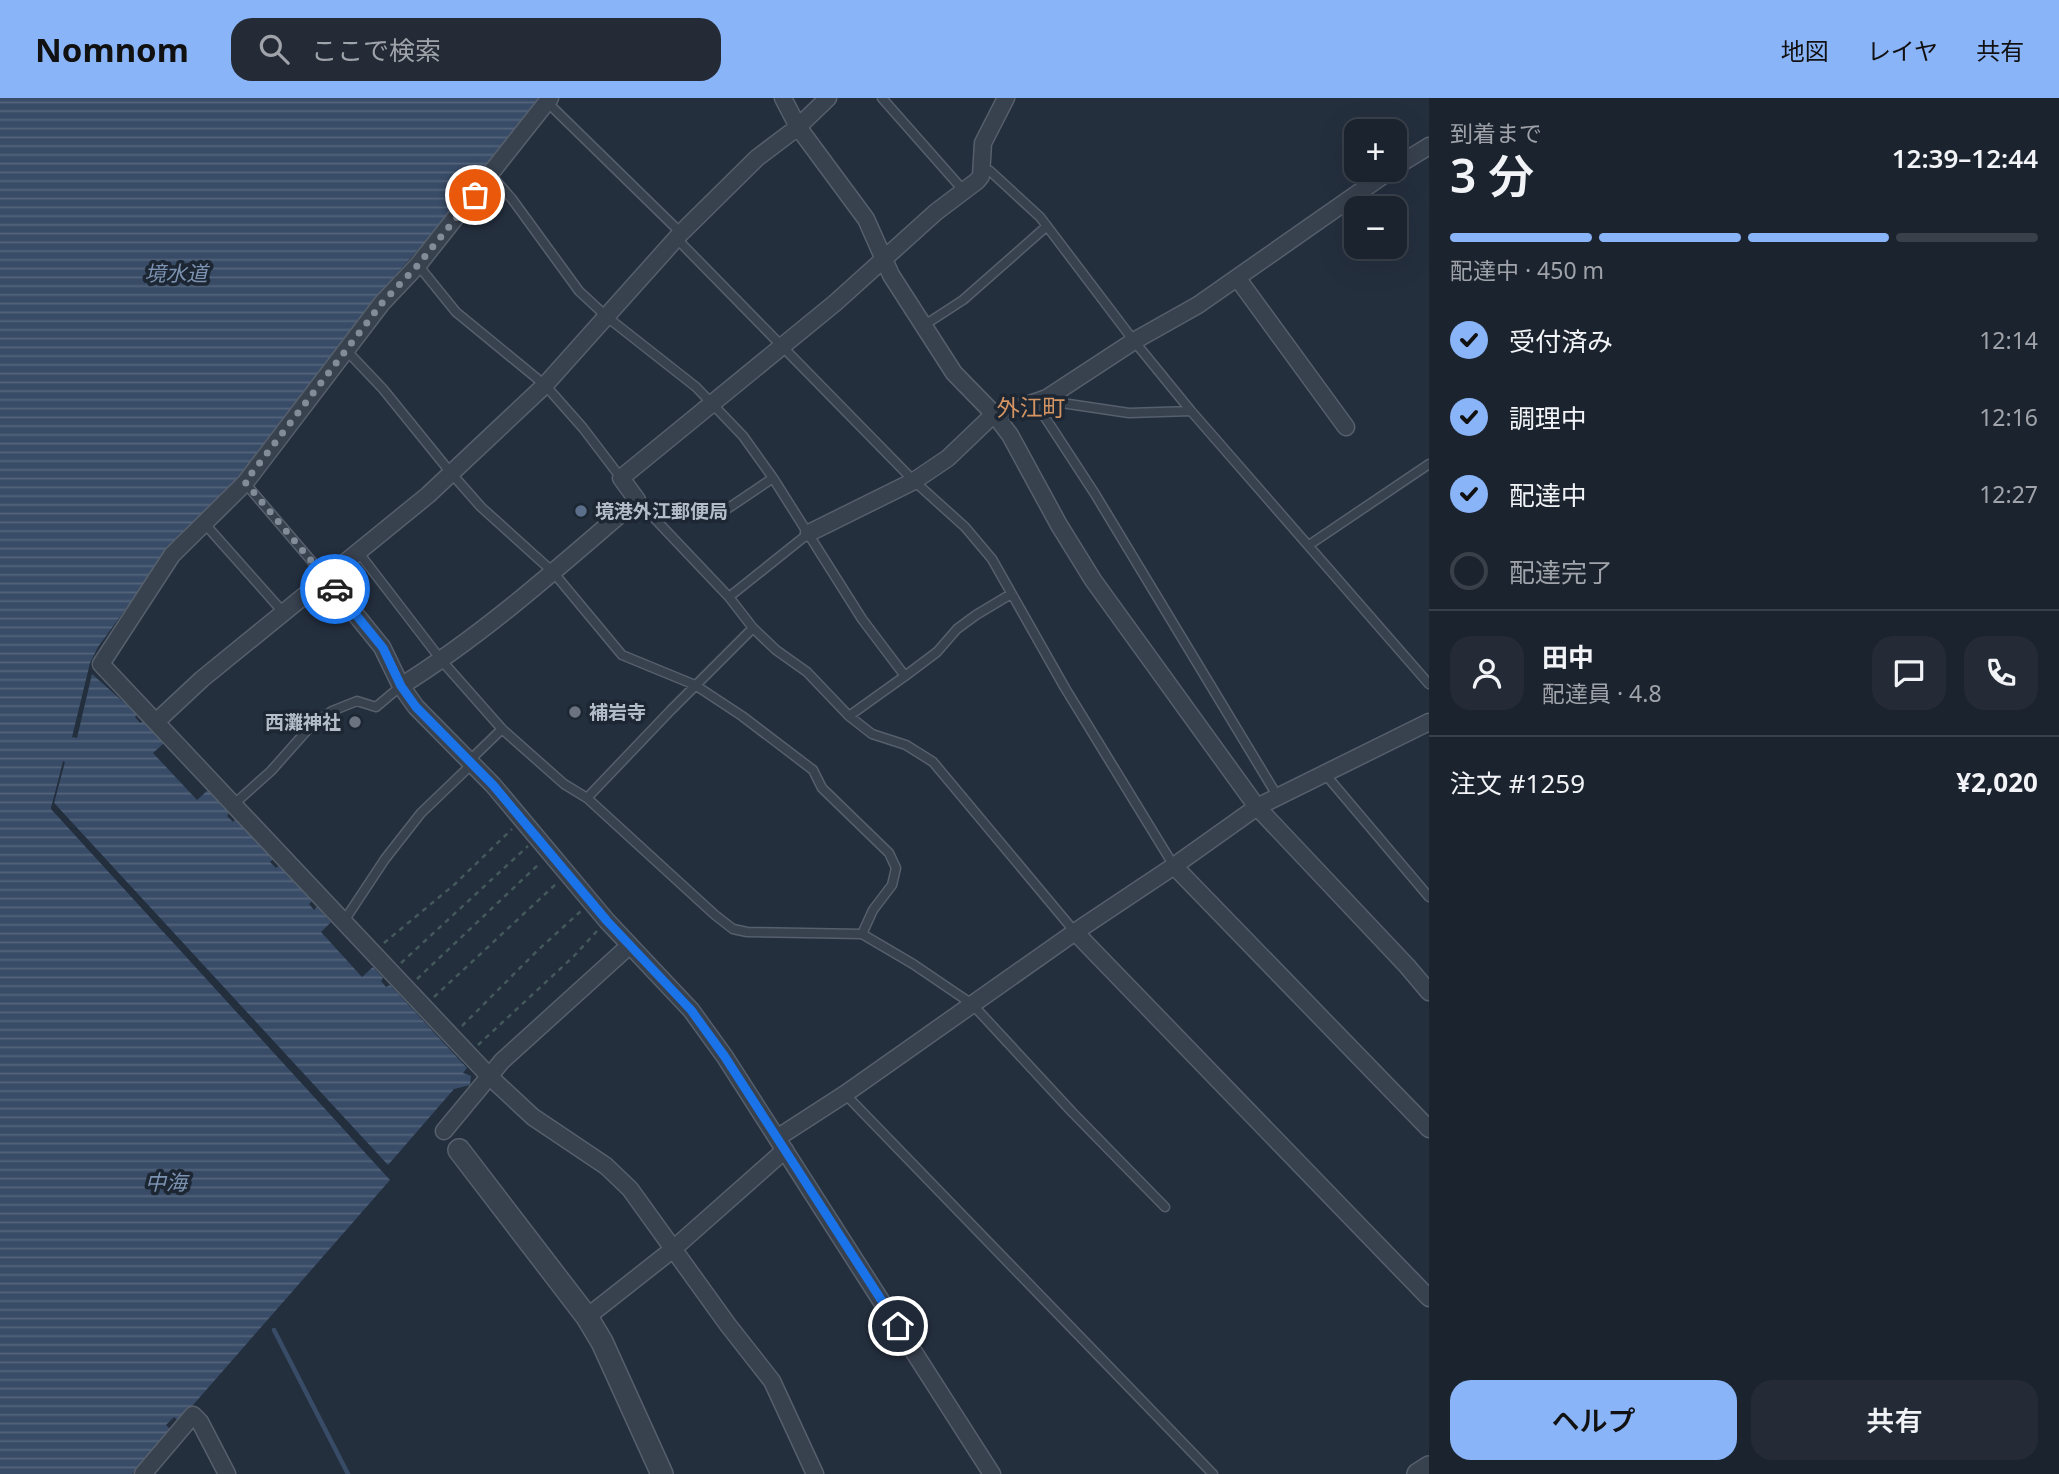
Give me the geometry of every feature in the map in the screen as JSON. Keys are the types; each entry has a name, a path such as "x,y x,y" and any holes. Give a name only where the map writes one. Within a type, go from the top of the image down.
{"street":[{"path":"783,98 797,127 866,219 884,260 954,373 994,414 1010,435 1059,526 1093,580 1258,807 1408,966 1429,992"},
{"path":"157,721 202,679 359,553 451,474 545,384 678,236 757,158 797,127 828,98"},
{"path":"401,686 442,661 553,572 636,500 621,478 781,348 936,212 977,181 982,170 983,143 1006,98"},
{"path":"548,100 418,265 382,303 245,482 172,555 101,664 489,1077 533,1116 606,1166 630,1189 672,1250 772,1381 815,1474"},
{"path":"1407,159 1429,146"},
{"path":"808,533 914,481 948,458 994,414 1041,400 1134,341 1198,306 1373,182"},
{"path":"1238,279 1346,427"},
{"path":"327,579 383,648 401,686 416,707 470,762 629,946 691,1010 725,1057 992,1474"},
{"path":"587,1317 672,1250 781,1144 845,1094 972,1004 1258,807 1429,722"},
{"path":"1174,866 1429,1129"},
{"path":"1075,932 1429,1298"},
{"path":"444,1130 502,1061 629,946"},
{"path":"459,1150 587,1317 602,1342 662,1474"},
{"path":"143,1474 193,1415 200,1422 227,1474"},
{"path":"1418,1474 1429,1467"}],"lane":[{"path":"882,98 964,191"},
{"path":"548,100 781,348 979,542 992,559 1065,688 1174,866"},
{"path":"982,170 990,171 1040,217 1191,411 1429,684"},
{"path":"491,175 512,199 579,291 607,317 696,387 743,436 773,478 862,619 905,676"},
{"path":"923,326 963,300 1047,226"},
{"path":"418,265 456,312 545,384 621,478"},
{"path":"346,350 383,389 451,474 481,507 553,572 622,655 695,685 742,716 813,770 822,788 890,853 896,868 892,885 873,910 862,933"},
{"path":"1041,400 1129,413 1191,411"},
{"path":"1041,400 1278,797"},
{"path":"1309,545 1429,464"},
{"path":"727,509 773,478"},
{"path":"245,482 327,579"},
{"path":"636,500 729,597 753,628 776,650 807,671 849,716 872,734 905,745 933,762 1075,932"},
{"path":"204,523 283,612"},
{"path":"729,597 808,533"},
{"path":"359,553 442,661 502,729 564,784 587,798 715,915 733,929 747,932 862,933 972,1004 1072,1112 1166,1207"},
{"path":"849,716 876,699 937,652 957,629 1011,594"},
{"path":"587,798 753,628"},
{"path":"233,805 271,771 310,727 332,711 357,701 376,707 401,686"},
{"path":"344,921 385,859 421,813 502,729"},
{"path":"1325,774 1429,897"},
{"path":"845,1094 1213,1474"},
{"path":"444,1130 459,1150"}],"path":[{"path":"373,952 455,884 521,820"},
{"path":"391,972 537,838"},
{"path":"406,989 550,854"},
{"path":"423,1007 567,873"},
{"path":"451,1038 538,950 591,902"},
{"path":"468,1054 574,956 607,921"}],"water":[{"path":"0,98 540,98 433,233 377,296 274,436 239,478 170,548 98,647 90,663 72,737 77,738 92,674 137,714 135,717 140,723 143,721 164,743 153,753 197,800 208,790 229,813 227,816 233,822 236,819 273,859 270,862 276,868 279,866 312,901 309,904 314,910 317,907 331,922 321,932 362,977 373,967 383,978 381,981 386,987 390,985 467,1068 463,1073 471,1076 470,1085 454,1089 388,1165 54,803 65,762 63,761 51,809 390,1180 179,1421 174,1417 166,1425 171,1430 132,1474 0,1474"}],"pier":[{"path":"64,761 54,803 389,1168 385,1167 182,947 393,1178 391,1180 51,808"}],"waterway":[{"path":"274,1330 348,1474"}],"way so far":[{"path":"335,589 245,482 382,303 418,265 475,195"}],"place":[{"name":"境港外江郵便局","path":"581,511"},
{"name":"補岩寺","path":"575,712"},
{"name":"西灘神社","path":"355,722"}],"district":[{"name":"外江町","path":"1031,408"}],"route":[{"path":"335,589 383,648 401,686 416,707 493,785 607,921 691,1010 725,1057 898,1326"}],"water label":[{"name":"境水道","path":"176,274"},
{"name":"中海","path":"166,1183"}]}
